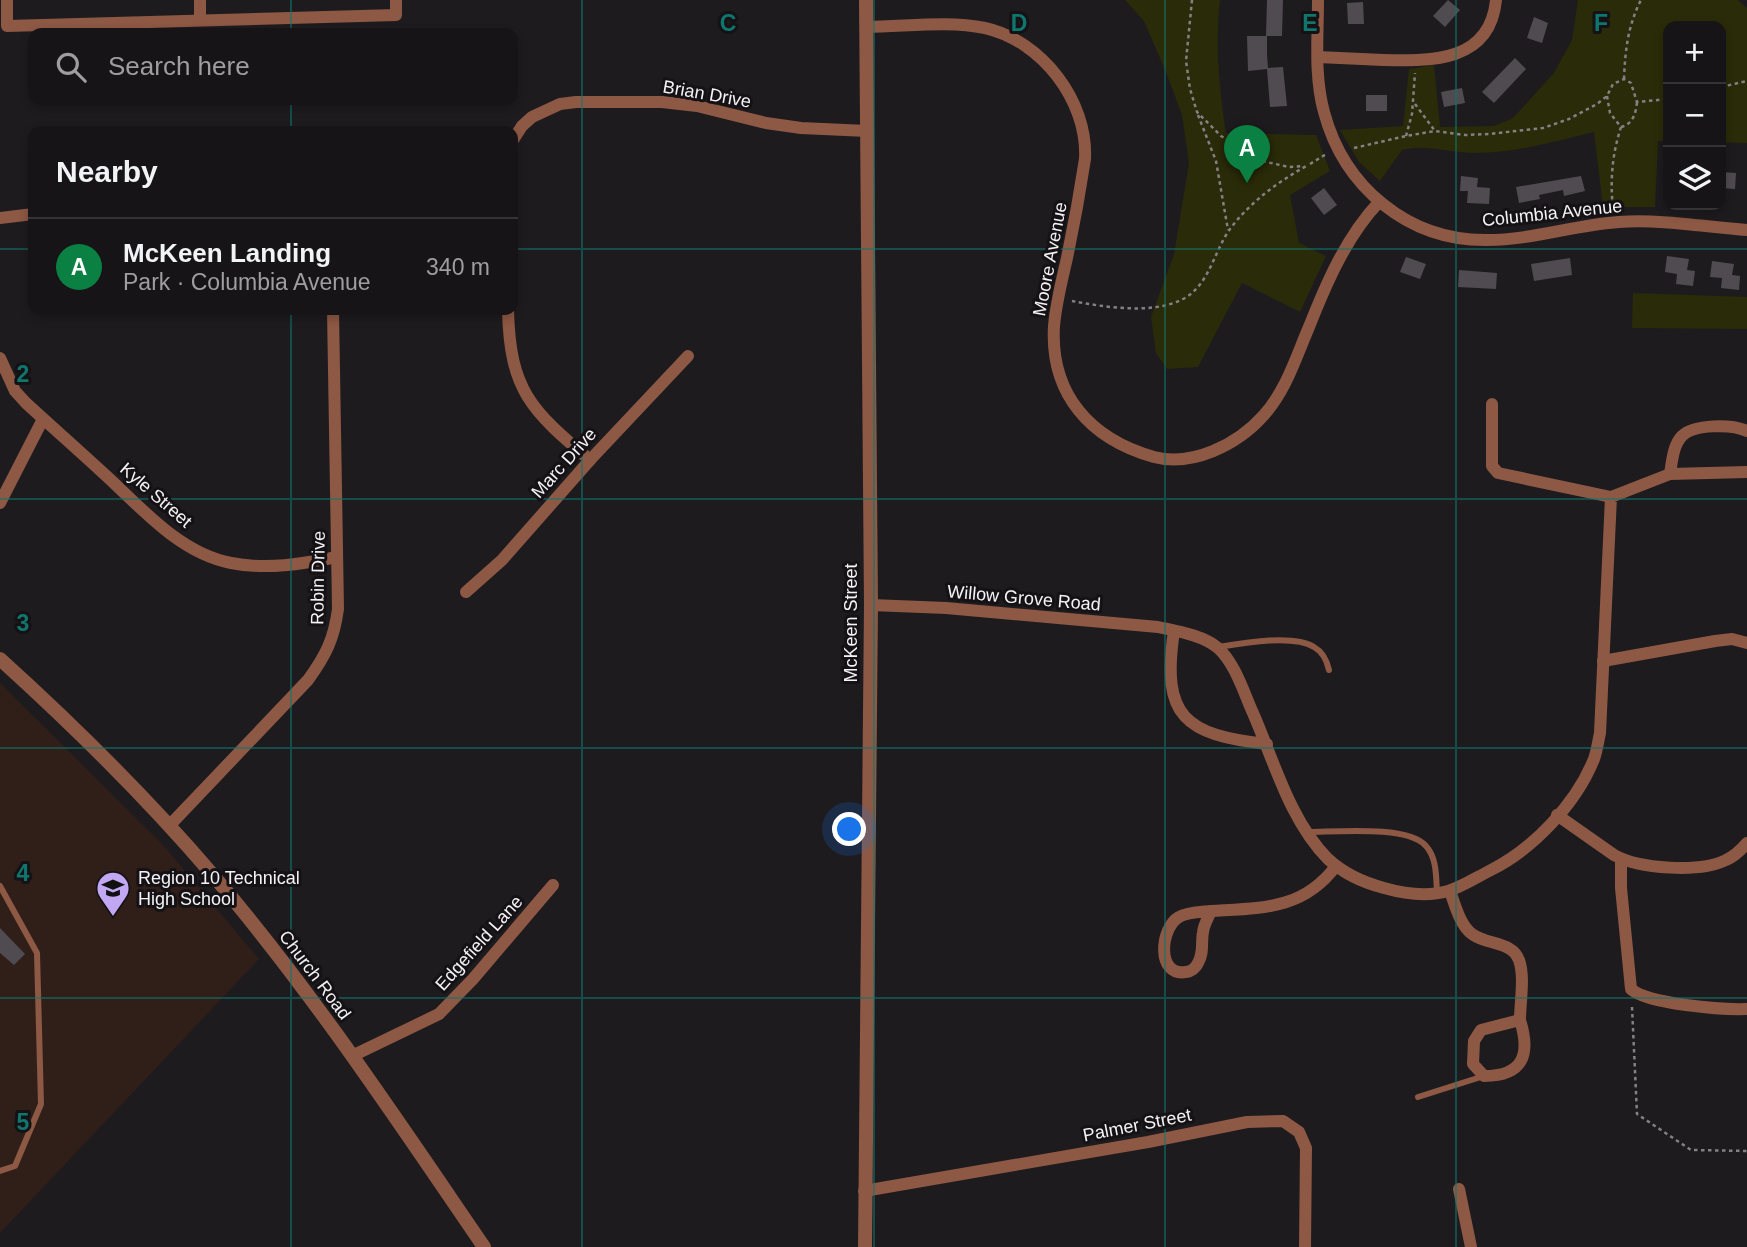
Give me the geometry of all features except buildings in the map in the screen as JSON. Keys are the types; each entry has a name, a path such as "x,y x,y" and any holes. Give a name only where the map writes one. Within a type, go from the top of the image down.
{"street":[{"path":"7,0 7,26 396,15 396,0"},
{"path":"200,0 200,19"},
{"name":"McKeen Street","path":"865,1247 871,605 866,0"},
{"name":"Columbia Avenue","path":"1318,0 1318,57 1323,110 1331,135 1343,160 1379,202 1401,218 1431,230 1466,239 1519,238 1569,227 1615,222 1655,222 1747,230"},
{"path":"1318,57 1422,61 1454,56 1486,30 1492,19 1496,0"},
{"name":"Moore Avenue","path":"866,27 936,24 987,29 1018,41 1063,83 1081,120 1086,146 1080,196 1058,299 1054,337 1057,364 1066,391 1083,417 1109,439 1142,453 1159,458 1199,457 1226,444 1264,415 1278,395 1344,251 1379,202"},
{"name":"Brian Drive","path":"518,132 532,117 560,104 576,102 662,102 697,106 766,123 801,128 867,131"},
{"path":"0,218 28,215"},
{"name":"Robin Drive","path":"169,826 308,680 324,658 335,634 338,609 333,315"},
{"path":"508,315 513,365 530,401 548,424 590,460"},
{"name":"Marc Drive","path":"466,592 502,560 590,460 688,356"},
{"name":"Kyle Street","path":"0,358 15,391 43,419 168,532 196,551 229,563 247,565 300,565 337,557"},
{"path":"1492,404 1492,466 1498,472 1611,497 1670,474 1747,472"},
{"path":"0,503 43,419"},
{"path":"1670,474 1675,449 1686,433 1720,426 1734,426 1747,431"},
{"path":"1217,647 1236,676 1288,796 1308,832 1327,858 1336,866 1382,888 1408,893 1443,892 1506,863 1531,843 1578,789 1594,759 1604,699 1603,661 1611,497"},
{"name":"Willow Grove Road","path":"871,605 959,609 1158,627 1217,647"},
{"path":"1174,631 1171,651 1173,694 1177,708 1186,721 1218,736 1267,744"},
{"path":"1603,661 1714,641 1732,639 1747,643"},
{"name":"Church Road","path":"0,659 169,826 271,947 352,1056 484,1247"},
{"path":"1557,815 1621,859 1674,867 1710,866 1726,860 1747,843"},
{"path":"1621,859 1621,888 1631,989 1646,998 1706,1007 1747,1009"},
{"path":"1211,911 1204,929 1203,948 1196,967 1191,971 1174,973 1165,962 1165,937 1170,925 1182,915 1211,911 1281,904 1297,900 1324,882 1336,866"},
{"name":"Edgefield Lane","path":"352,1056 439,1014 473,979 553,885"},
{"path":"1443,892 1467,929 1481,939 1507,947 1518,959 1521,968 1520,1020 1525,1046 1523,1059 1514,1069 1500,1076 1484,1076 1473,1065 1474,1041 1481,1030 1520,1020"},
{"name":"Palmer Street","path":"864,1191 1148,1142 1247,1122 1283,1121 1300,1132 1306,1148 1305,1247"},
{"path":"1459,1189 1471,1247"}],"lane":[{"name":"Willow Grove Road","path":"1217,647 1269,640 1304,643 1321,653 1329,670"},
{"path":"1308,832 1396,832 1413,836 1425,845 1433,857 1443,892"},
{"path":"0,886 37,953 41,1104 15,1166 0,1171"},
{"path":"1418,1097 1484,1076"}],"path":[{"path":"1192,0 1186,61 1190,89 1196,112 1216,161 1228,231"},
{"path":"1624,79 1627,40 1632,20 1642,0"},
{"path":"1406,136 1413,101 1415,70"},
{"path":"1348,149 1435,131 1465,135 1543,128 1569,119 1597,104 1607,96 1613,84 1624,79"},
{"path":"1615,222 1612,168 1614,151 1621,127 1633,117 1637,102 1630,83 1624,79"},
{"path":"1726,86 1747,81"},
{"path":"1607,96 1610,113 1621,127"},
{"path":"1637,102 1663,99"},
{"path":"1413,101 1435,131"},
{"path":"1196,112 1221,136 1262,161 1289,167 1308,164"},
{"path":"1058,299 1123,308 1161,306 1182,300 1202,283 1228,231 1255,200 1281,180 1328,153"},
{"path":"1631,989 1637,1114 1691,1150 1747,1152"}],"shaded area":[{"path":"1125,0 1220,0 1218,66 1226,133 1316,135 1330,171 1290,195 1299,243 1326,256 1300,312 1242,283 1198,367 1167,369 1156,353 1151,317 1174,254 1189,163 1182,115 1166,72 1144,21"},
{"path":"1578,0 1738,0 1747,8 1747,143 1726,142 1726,21 1663,21 1663,140 1658,141 1655,207 1603,207 1594,132 1506,151 1467,153 1430,148 1402,150 1380,181 1359,162 1340,130 1403,126 1409,69 1434,65 1440,127 1494,126 1513,118 1554,73 1572,40"},
{"path":"1633,293 1747,297 1747,329 1632,328"},
{"name":"Region 10 Technical High School","path":"0,683 163,845 259,959 0,1233"}],"place":[{"name":"McKeen Landing","path":"1247,183"},
{"name":"Region 10 Technical High School","path":"113,918"}]}
